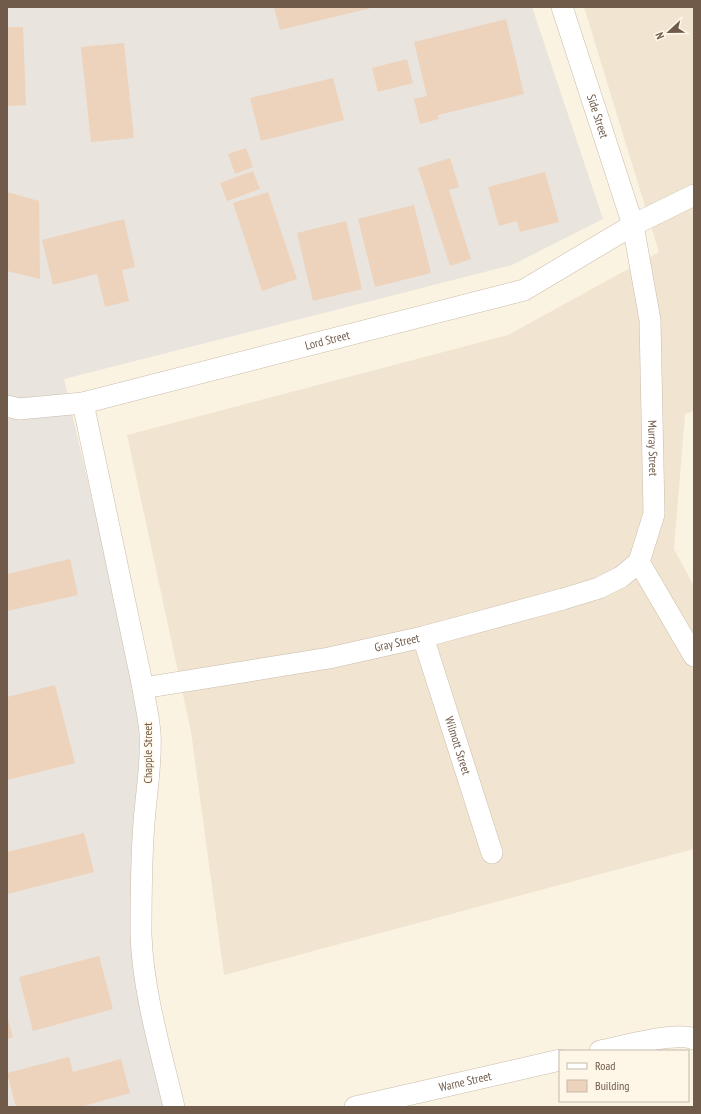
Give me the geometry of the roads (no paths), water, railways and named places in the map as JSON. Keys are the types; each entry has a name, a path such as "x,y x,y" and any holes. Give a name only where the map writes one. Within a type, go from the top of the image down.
{"street":[{"name":"Side Street","path":"562,7 633,225"},
{"name":"Lord Street","path":"7,406 19,409 83,403 524,290 633,225 694,195"},
{"name":"Murray Street","path":"633,225 650,320 654,498 654,514 639,562"},
{"name":"Chapple Street","path":"83,403 143,688 150,733 150,773 144,823 142,959 154,1025 174,1107"},
{"name":"Gray Street","path":"143,688 329,658 423,637 599,588 621,577 639,562"},
{"path":"639,562 694,656"},
{"name":"Wilmott Street","path":"423,637 492,853"},
{"path":"605,1050 667,1037 694,1039"},
{"name":"Warne Street","path":"365,1106 559,1060"}]}
